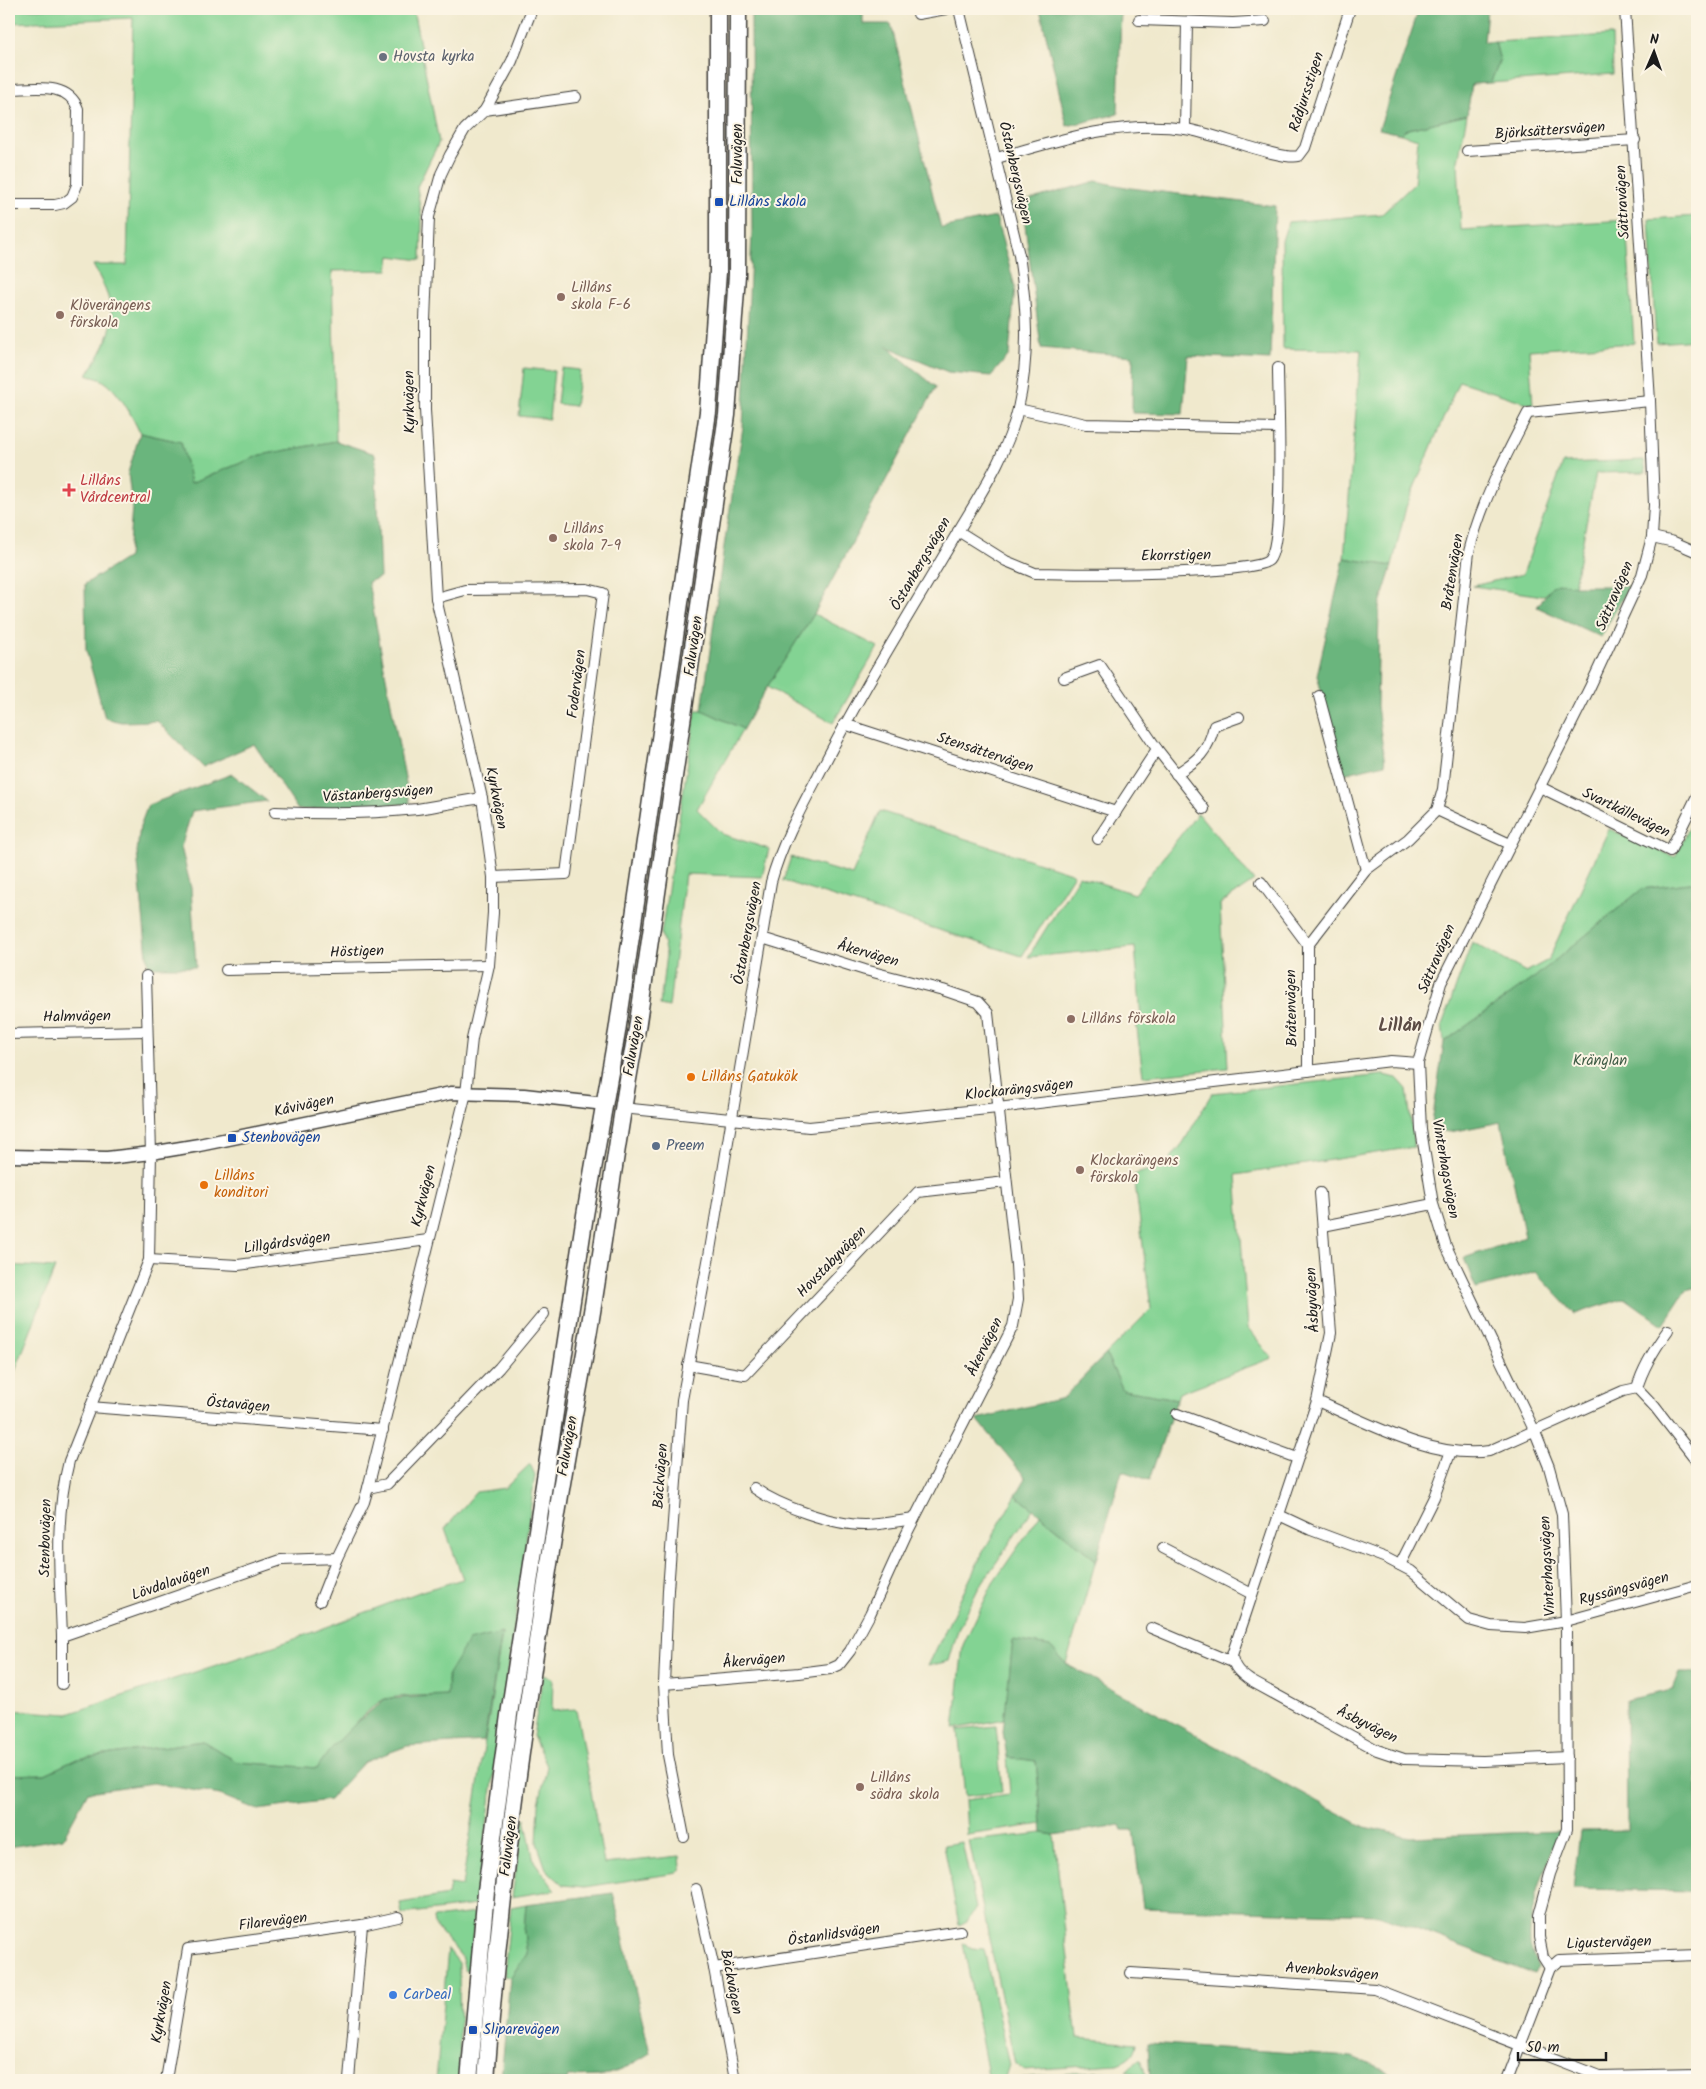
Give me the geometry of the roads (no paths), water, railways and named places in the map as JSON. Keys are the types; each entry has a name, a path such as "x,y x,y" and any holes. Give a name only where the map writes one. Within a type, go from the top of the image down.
{"highway":[{"name":"Faluvägen","path":"469,2080 486,1891 509,1714 585,1215 617,1032 708,412 718,272 718,9"},
{"name":"Faluvägen","path":"486,2080 504,1884 534,1663 595,1293 622,1108 640,1012 728,405 738,275 738,9"},
{"path":"605,1104 622,1108"}],"street":[{"name":"Kyrkvägen","path":"320,1601 337,1558 364,1502 368,1488 466,1093 472,1039 489,965 493,913 492,877 482,798 436,598 425,410 425,321 429,217 441,174 450,155 465,129 485,110 512,61 532,9"},
{"path":"918,14 946,9"},
{"name":"Östanbergsvägen","path":"731,1120 775,867 790,830 844,724 993,470 1018,409 1028,336 1026,297 1019,255 997,158 959,9"},
{"name":"Rådjursstigen","path":"997,158 1120,127 1185,129 1219,136 1293,158 1302,154 1350,9"},
{"name":"Sättravägen","path":"1418,1062 1441,983 1540,787 1642,575 1652,537 1654,505 1650,401 1626,9"},
{"path":"1139,20 1233,23 1264,21"},
{"path":"1185,129 1187,22"},
{"path":"9,89 54,89 68,94 78,109 78,138 77,185 72,197 64,203 55,205 9,205"},
{"path":"485,110 576,97"},
{"name":"Björksättersvägen","path":"1467,151 1635,140"},
{"name":"Ekorrstigen","path":"958,531 1006,561 1035,573 1220,571 1262,566 1271,557 1278,530 1278,368"},
{"name":"Bråtenvägen","path":"1438,810 1443,789 1469,552 1475,526 1515,438 1528,413 1650,401"},
{"path":"1018,409 1086,424 1279,428"},
{"path":"1652,537 1674,542 1697,552"},
{"name":"Fodervägen","path":"436,598 464,590 587,589 604,593 566,874 492,877"},
{"path":"1064,678 1100,665 1157,749 1204,808"},
{"path":"1319,696 1366,870"},
{"path":"1176,774 1203,754 1210,742 1214,726 1239,717"},
{"name":"Stensättervägen","path":"844,724 1116,812"},
{"path":"1098,839 1157,749"},
{"name":"Svartkällevägen","path":"1540,787 1670,851 1697,796"},
{"name":"Västanbergsvägen","path":"275,812 330,814 381,812 418,809 482,798"},
{"path":"1261,882 1308,945 1366,870 1408,839 1438,810 1510,844"},
{"name":"Åkervägen","path":"664,1684 799,1673 830,1669 839,1664 850,1651 870,1614 914,1519 987,1378 1016,1316 1018,1299 1016,1265 988,1012 978,1002 762,938"},
{"name":"Bråtenvägen","path":"1308,945 1308,1071"},
{"name":"Höstigen","path":"226,970 489,965"},
{"name":"Stenbovägen","path":"62,1636 59,1508 69,1462 149,1260 150,1152 146,976"},
{"name":"Halmvägen","path":"9,1034 147,1031"},
{"name":"Klockarängsvägen","path":"622,1108 809,1127 998,1108 1390,1061 1418,1062"},
{"name":"Vinterhagsvägen","path":"1418,1062 1422,1130 1434,1204 1446,1246 1535,1432 1549,1467 1562,1514 1566,1621 1568,1828 1550,1874 1539,1915 1539,1937 1543,1957 1550,1968"},
{"name":"Kåvivägen","path":"9,1156 108,1158 199,1145 425,1098 466,1093 524,1095 605,1104"},
{"name":"Bäckvägen","path":"684,1837 668,1755 664,1684 677,1451 682,1400 731,1120"},
{"name":"Hovstabyvägen","path":"688,1365 745,1375 918,1192 1006,1182"},
{"name":"Åsbyvägen","path":"1232,1662 1232,1655 1317,1401 1331,1333 1320,1193"},
{"path":"1323,1226 1434,1204"},
{"name":"Lillgårdsvägen","path":"149,1260 238,1265 428,1240"},
{"path":"368,1488 387,1484 499,1368 544,1314"},
{"path":"1637,1388 1640,1376 1656,1346 1668,1330"},
{"path":"1317,1401 1415,1441 1451,1451 1474,1453 1489,1451 1623,1391 1637,1388"},
{"path":"1637,1388 1655,1407 1697,1461"},
{"name":"Östavägen","path":"90,1408 383,1430"},
{"path":"1177,1414 1297,1458"},
{"path":"1400,1566 1434,1497 1451,1451"},
{"path":"754,1488 796,1510 834,1520 862,1525 914,1519"},
{"name":"Ryssängsvägen","path":"1279,1515 1411,1571 1468,1620 1508,1628 1566,1621 1697,1585"},
{"path":"1163,1548 1252,1594"},
{"name":"Lövdalavägen","path":"62,1636 281,1560 337,1558"},
{"name":"Åsbyvägen","path":"1151,1628 1232,1662 1240,1673 1251,1681 1377,1750 1404,1759 1483,1761 1567,1757"},
{"path":"62,1636 62,1684"},
{"name":"Bäckvägen","path":"696,1889 714,1968 734,2080"},
{"name":"Filarevägen","path":"188,1950 362,1925 398,1916"},
{"path":"349,2080 362,1925"},
{"name":"Östanlidsvägen","path":"714,1968 960,1931"},
{"name":"Kyrkvägen","path":"166,2080 188,1950"},
{"name":"Ligustervägen","path":"1507,2080 1550,1968 1559,1960 1697,1955"},
{"name":"Avenboksvägen","path":"1131,1973 1375,1989 1521,2046"},
{"path":"1521,2046 1599,2076 1697,2074"}],"place":[{"name":"Hovsta kyrka","path":"383,57"},
{"name":"Lillåns skola","path":"719,202"},
{"name":"Lillåns skola F-6","path":"561,297"},
{"name":"Klöverängens förskola","path":"60,315"},
{"name":"Lillåns Vårdcentral","path":"69,490"},
{"name":"Lillåns skola 7-9","path":"553,538"},
{"name":"Lillåns förskola","path":"1071,1019"},
{"name":"Lillåns Gatukök","path":"691,1077"},
{"name":"Stenbovägen","path":"232,1138"},
{"name":"Preem","path":"656,1146"},
{"name":"Klockarängens förskola","path":"1080,1170"},
{"name":"Lillåns konditori","path":"204,1185"},
{"name":"Lillåns södra skola","path":"860,1787"},
{"name":"CarDeal","path":"393,1995"},
{"name":"Sliparevägen","path":"473,2030"}],"district":[{"name":"Lillån","path":"1400,1026"}],"park label":[{"name":"Kränglan","path":"1600,1061"}]}
